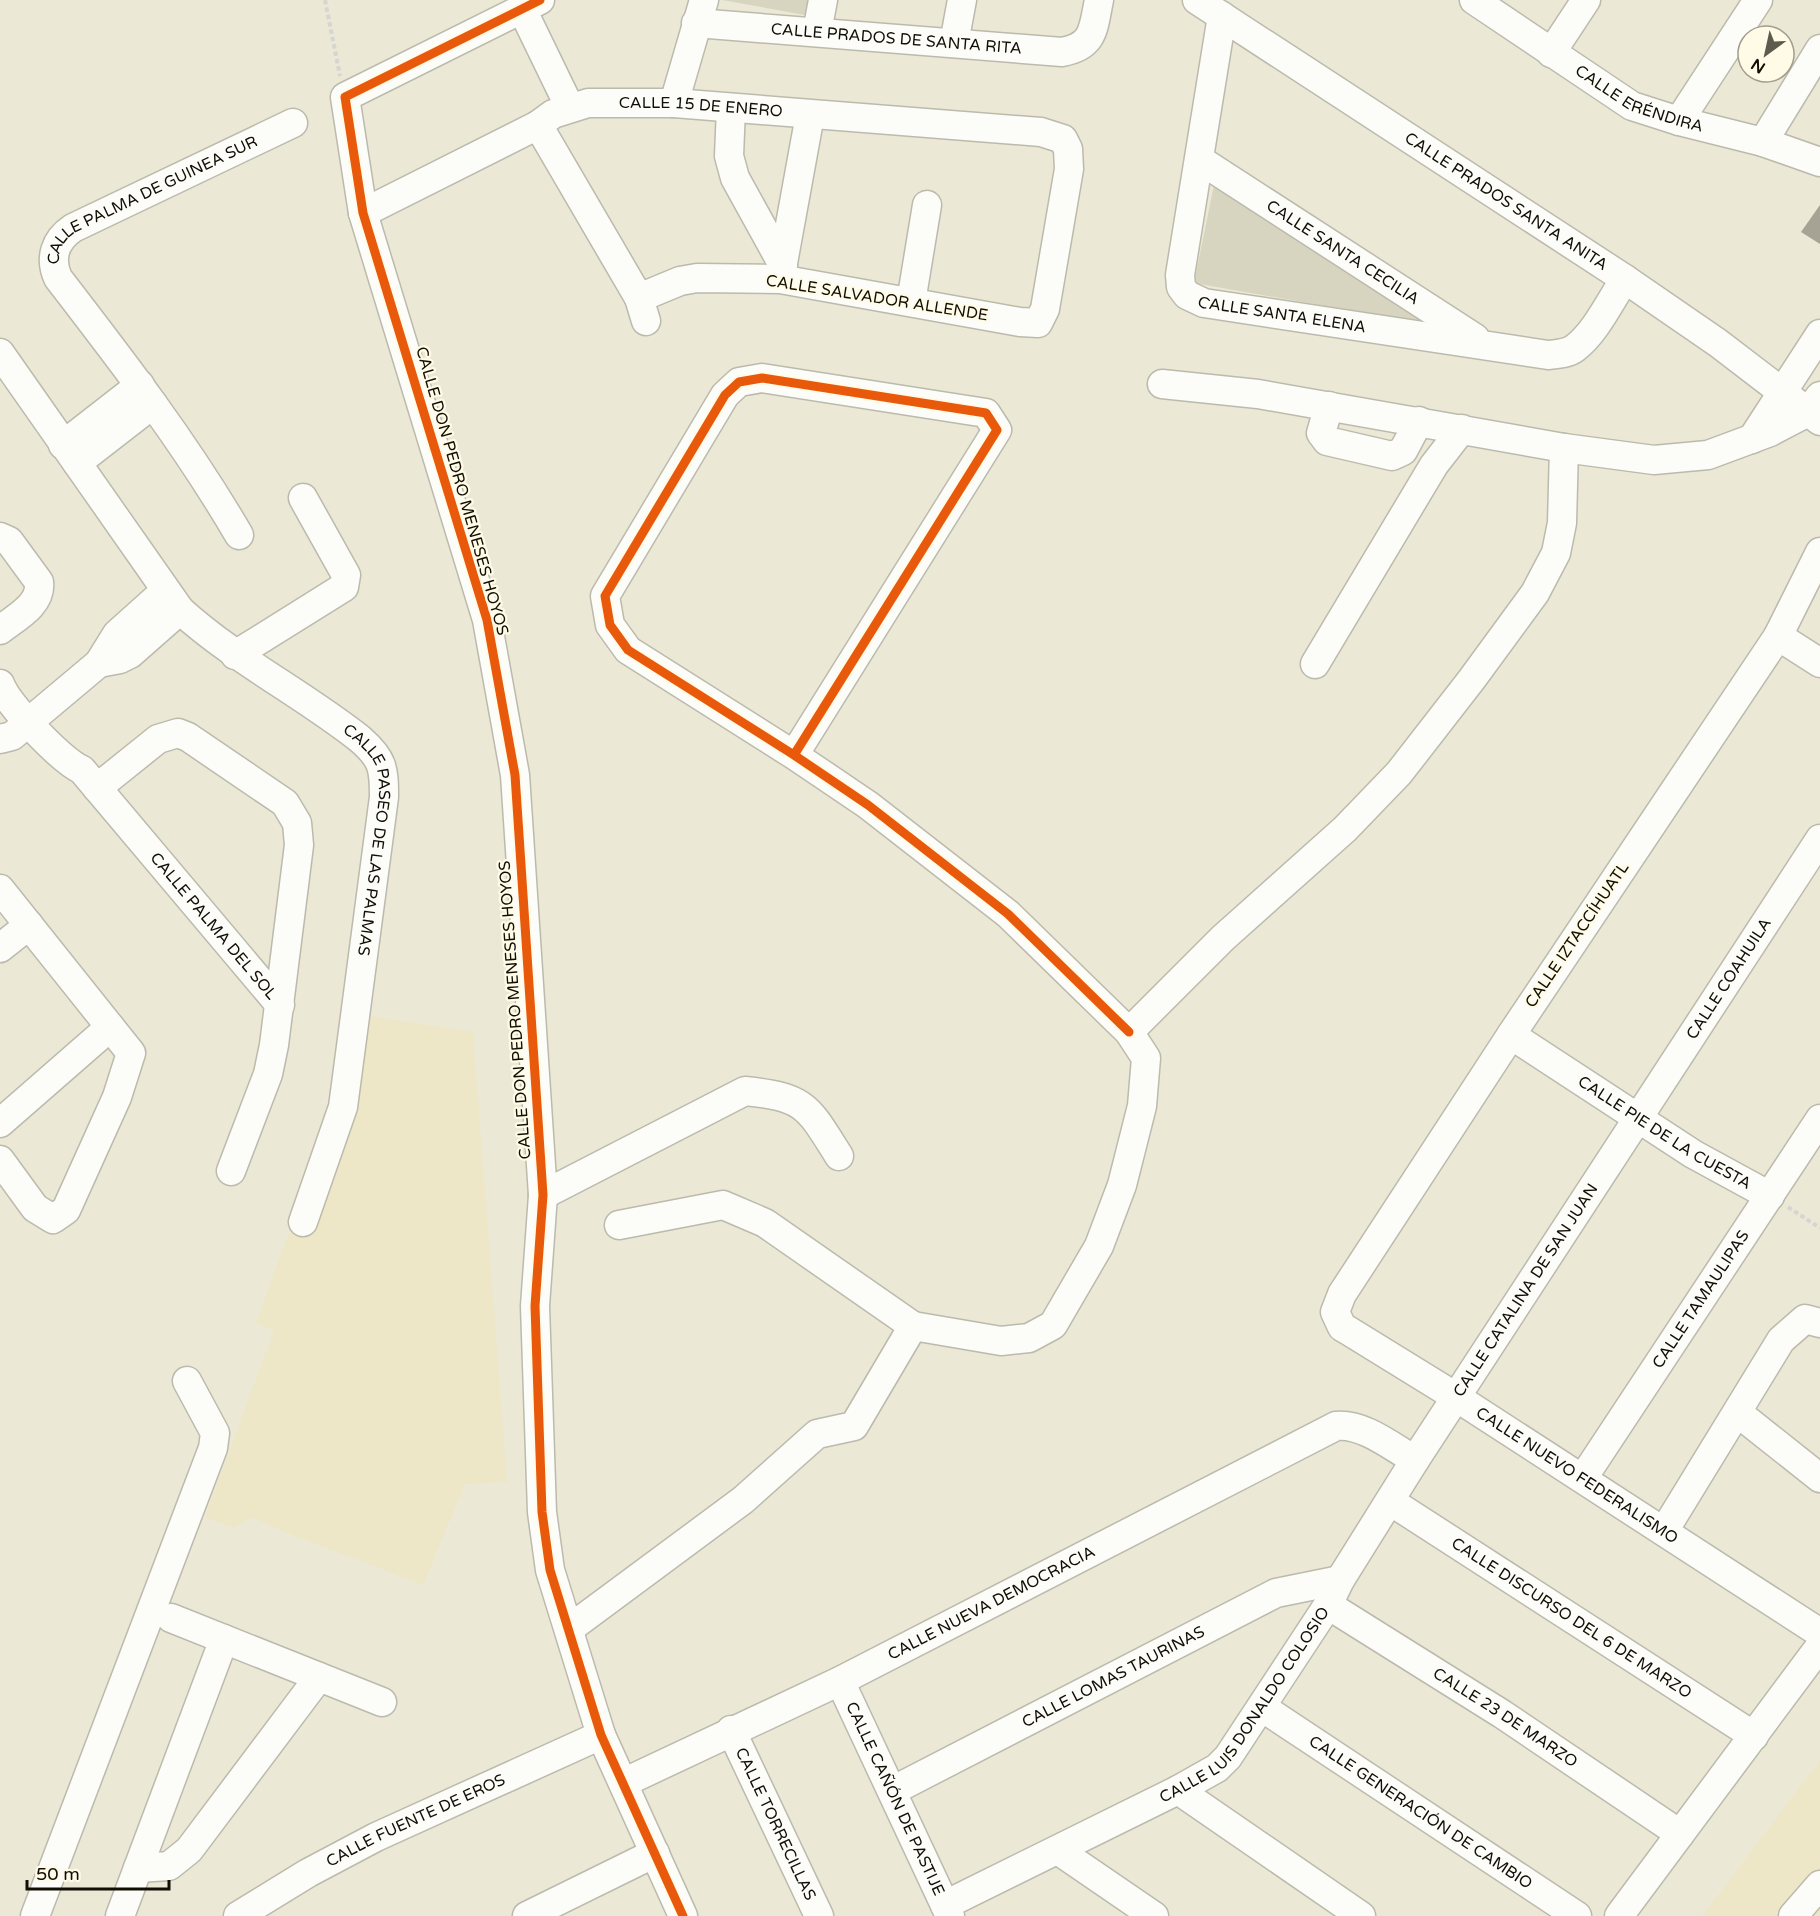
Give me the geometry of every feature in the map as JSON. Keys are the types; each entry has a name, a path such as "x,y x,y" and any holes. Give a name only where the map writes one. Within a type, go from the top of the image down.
{"street":[{"path":"817,32 823,0"},
{"path":"954,43 962,0"},
{"name":"CALLE PRADOS DE SANTA RITA","path":"700,11 817,32 1062,52 1076,50 1091,36 1099,0"},
{"name":"CALLE PRADOS SANTA ANITA","path":"1197,0 1625,279 1782,392 1816,410"},
{"name":"CALLE ERÉNDIRA","path":"1474,0 1632,106 1679,122 1763,142 1820,162"},
{"path":"1551,53 1586,0"},
{"path":"1679,122 1758,0"},
{"path":"345,97 531,5 570,108"},
{"path":"674,103 700,11"},
{"name":"CALLE SANTA ELENA","path":"1222,16 1200,160 1182,256 1181,287 1187,296 1204,303 1548,355 1563,354 1574,349 1587,336 1625,279"},
{"path":"1763,142 1820,49"},
{"name":"CALLE DON PEDRO MENESES HOYOS","path":"345,97 363,213 486,620 514,775 543,1195 535,1306 542,1512 550,1570 601,1735 683,1916"},
{"name":"CALLE 15 DE ENERO","path":"363,213 570,108 588,103 674,103 1041,132 1064,139 1068,149 1069,169 1043,317"},
{"path":"731,108 729,156 735,178 781,272"},
{"path":"781,272 810,115"},
{"name":"CALLE PALMA DE GUINEA SUR","path":"239,535 201,471 147,394 58,278 53,260 59,240 73,228 293,123"},
{"name":"CALLE SALVADOR ALLENDE","path":"538,125 643,310 680,281 781,272 911,302 1029,324 1038,323 1043,317"},
{"name":"CALLE SANTA CECILIA","path":"1200,160 1484,344"},
{"path":"911,302 927,205"},
{"path":"1752,439 1820,334"},
{"name":"CALLE PASEO DE LAS PALMAS","path":"0,353 172,600 235,655 360,739 373,750 384,771 384,797 343,1107 303,1222"},
{"path":"619,1225 723,1205 765,1223 913,1326 1001,1341 1029,1338 1053,1325 1099,1246 1122,1185 1142,1106 1146,1058 1129,1032 1008,914 868,805 794,755 628,650 610,625 605,596 725,395 739,382 762,378 986,413 997,430 794,755"},
{"path":"1162,384 1258,394 1564,448 1654,460 1708,455 1752,439 1816,410"},
{"path":"70,454 147,394"},
{"path":"1329,406 1321,433 1327,441 1392,456 1403,451 1419,421"},
{"path":"1315,664 1428,475 1462,429"},
{"path":"1129,1032 1223,938 1368,805 1399,773 1472,679 1535,593 1556,553 1562,523 1564,448"},
{"path":"235,655 344,587 346,575 303,498"},
{"path":"0,537 9,541 39,582 39,588 35,602 0,630"},
{"name":"CALLE IZTACCÍHUATL","path":"1336,1317 1336,1306 1342,1294 1511,1035 1778,636 1820,552"},
{"path":"17,733 99,663 117,634 172,600"},
{"path":"1778,636 1820,663"},
{"name":"CALLE PALMA DEL SOL","path":"0,668 20,683 17,733"},
{"name":"CALLE PALMA DEL SOL","path":"0,684 9,699 17,733 64,759 89,779 279,1005 268,1074 231,1172"},
{"path":"89,779 158,739 178,734 188,737 285,803 297,823 299,845 279,1005"},
{"name":"CALLE COAHUILA","path":"1637,1118 1820,839"},
{"path":"0,889 131,1053 117,1097 66,1210 61,1215 53,1219 35,1208 0,1160"},
{"path":"0,948 29,925"},
{"path":"0,1123 110,1027"},
{"name":"CALLE PIE DE LA CUESTA","path":"1511,1035 1694,1154 1770,1196"},
{"path":"543,1195 744,1091 778,1094 810,1110 839,1156"},
{"name":"CALLE CATALINA DE SAN JUAN","path":"1415,1460 1637,1118"},
{"name":"CALLE TAMAULIPAS","path":"1583,1478 1820,1119"},
{"name":"CALLE NUEVO FEDERALISMO","path":"1336,1317 1349,1331 1583,1478 1820,1633"},
{"path":"1664,1531 1781,1340 1805,1319 1820,1323"},
{"path":"569,1629 743,1500 817,1434 854,1426 913,1326"},
{"path":"35,1916 213,1448 215,1433 187,1381"},
{"path":"1738,1413 1820,1478"},
{"name":"CALLE NUEVA DEMOCRACIA","path":"623,1783 840,1681 1324,1431 1347,1425 1358,1428 1415,1460"},
{"name":"CALLE LUIS DONALDO COLOSIO","path":"948,1911 1217,1768 1228,1757 1263,1708 1415,1460"},
{"name":"CALLE DISCURSO DEL 6 DE MARZO","path":"1390,1501 1754,1736"},
{"name":"CALLE LOMAS TAURINAS","path":"892,1791 1276,1593 1340,1580"},
{"name":"CALLE 23 DE MARZO","path":"1328,1605 1502,1714 1680,1834"},
{"path":"171,1618 382,1702"},
{"path":"120,1916 224,1639"},
{"path":"1619,1916 1820,1646"},
{"path":"138,1868 169,1866 189,1850 319,1677"},
{"name":"CALLE CAÑÓN DE PASTIJE","path":"840,1681 948,1911"},
{"name":"CALLE GENERACIÓN DE CAMBIO","path":"1263,1708 1577,1916"},
{"name":"CALLE TORRECILLAS","path":"731,1731 819,1916"},
{"name":"CALLE FUENTE DE EROS","path":"238,1916 308,1873 376,1837 601,1735"},
{"path":"1178,1790 1361,1916"},
{"path":"1059,1851 1154,1916"},
{"path":"527,1916 655,1853"},
{"path":"1793,1916 1820,1885"}],"path":[{"path":"325,0 345,97"}],"shaded area":[{"path":"722,0 808,0 805,15"},
{"path":"1215,180 1439,326 1194,283"},
{"path":"347,1012 473,1032 507,1482 465,1484 423,1585 272,1527 253,1517 234,1528 205,1517 274,1330 256,1323 336,1103"},
{"path":"1820,1760 1820,1916 1702,1916"}],"building":[{"path":"1820,205 1820,244 1801,232"}],"cycle path":[{"path":"540,0 345,97 363,213 487,620 515,775 543,1195 535,1306 542,1512 550,1570 601,1735 683,1916"},
{"path":"794,755 997,430 986,413 762,378 739,382 725,395 605,596 610,625 628,650 794,755 868,805 1008,914 1129,1032"}]}
